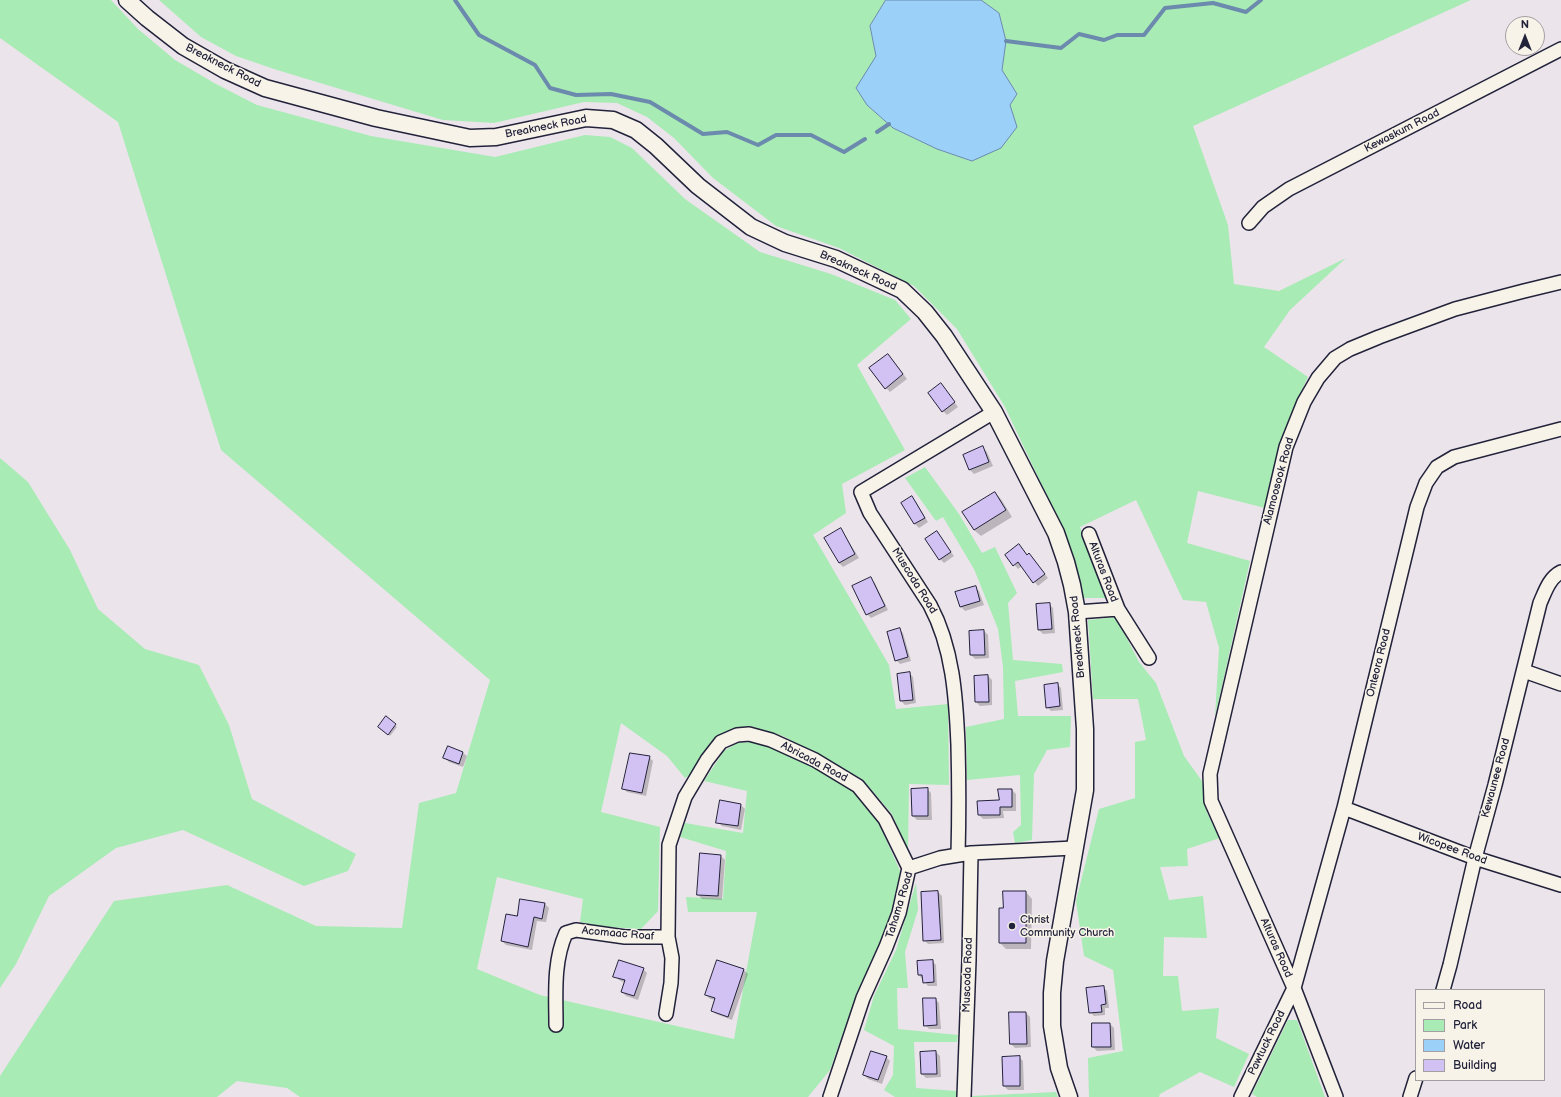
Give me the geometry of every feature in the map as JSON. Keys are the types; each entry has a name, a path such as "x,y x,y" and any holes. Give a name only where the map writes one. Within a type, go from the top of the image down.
{"street":[{"name":"Breakneck Road","path":"127,0 182,46 225,70 265,88 376,118 470,138 496,137 586,118 613,120 630,128 656,146 698,186 751,227 785,243 836,259 902,290 925,312 944,336 994,412 1056,533 1066,562 1077,612 1085,729 1085,790 1060,928 1052,993 1052,1026 1056,1055 1062,1081 1069,1097"},
{"name":"Kewaskum Road","path":"1249,223 1262,207 1289,189 1561,49"},
{"name":"Alamoosook Road","path":"1211,801 1210,774 1286,447 1304,402 1318,378 1335,358 1350,349 1379,337 1455,309 1524,290 1561,282"},
{"name":"Muscoda Road","path":"958,855 959,795 956,704 951,665 938,621 927,600 870,513 861,492 994,412"},
{"name":"Onteora Road","path":"1294,988 1344,808 1417,507 1426,483 1437,468 1454,457 1561,429"},
{"name":"Alturas Road","path":"1089,534 1118,609 1149,658"},
{"name":"Kewaunee Road","path":"1443,989 1540,603 1547,586 1561,572"},
{"name":"Alturas Road","path":"1077,612 1118,609"},
{"path":"1524,671 1561,684"},
{"name":"Abricada Road","path":"666,1014 671,983 672,958 668,937 669,845 685,797 707,760 722,742 736,735 749,734 771,740 815,760 858,786 885,819 909,868"},
{"name":"Alturas Road","path":"1211,801 1294,988 1336,1097"},
{"name":"Wicopee Road","path":"1344,808 1475,858 1561,885"},
{"name":"Tahama Road","path":"830,1097 863,998 886,947 899,913 909,868 940,858 971,853 1074,848"},
{"name":"Muscoda Road","path":"964,1097 971,853"},
{"name":"Acomaac Roaf","path":"556,1025 555,979 562,942 566,933 576,930 625,937 668,937"},
{"name":"Pawtuck Road","path":"1241,1097 1294,988"},
{"path":"1410,1097 1415,1081"}],"green space":[{"path":"0,0 111,0 138,29 175,60 216,84 257,105 371,136 495,157 585,135 610,137 632,148 685,199 760,252 831,274 895,300 911,319 857,365 905,450 842,484 846,513 813,535 889,665 896,709 948,704 949,785 909,784 908,850 892,814 862,779 783,736 750,726 735,728 718,736 693,773 685,778 667,756 621,723 601,812 660,827 658,911 641,929 605,927 580,922 583,899 497,877 477,969 540,995 734,1039 757,912 688,912 686,897 723,899 726,851 680,837 685,823 743,833 747,791 704,781 724,751 737,743 752,742 779,749 854,789 877,819 901,873 892,912 856,996 830,1070 808,1097 300,1097 287,1088 237,1081 217,1097 0,1097 0,1076 114,901 227,885 316,926 402,928 419,803 456,793 490,680 221,450 118,122 0,38"},
{"path":"159,0 886,0 870,26 876,56 867,105 893,128 937,149 972,161 1017,127 1010,105 1017,94 1002,70 1006,41 999,13 981,0 1471,0 1193,126 1228,225 1234,284 1279,291 1346,258 1290,310 1264,347 1308,377 1278,449 1265,508 1198,491 1187,543 1250,561 1215,717 1219,648 1206,602 1183,600 1136,500 1080,527 1107,598 1083,598 1078,575 1063,530 1005,407 957,329 914,286 839,248 776,226 713,178 674,138 647,117 617,103 584,102 494,123 443,120 277,70 236,56 201,37"},
{"path":"0,458 28,482 70,550 98,609 145,649 199,665 229,725 252,799 356,854 348,871 304,886 183,830 116,848 49,896 16,964 0,988"},
{"path":"925,467 959,514 982,553 995,547 1017,593 1008,603 1013,660 1062,664 1063,672 1015,681 1018,716 1071,716 1070,747 1047,750 1034,774 1032,840 1015,843 1013,832 1021,825 1020,775 967,780 966,727 1004,719 1003,667 998,629 974,569 943,517 936,521 905,478"},
{"path":"1116,617 1139,662 1156,683 1184,756 1202,781 1207,813 1220,838 1187,849 1188,866 1160,867 1169,900 1203,896 1207,938 1164,937 1163,976 1178,976 1182,1011 1219,1008 1216,1038 1249,1054 1234,1087 1200,1072 1160,1094 1159,1097 1089,1097 1088,1058 1123,1051 1113,970 1084,956 1076,901 1099,809 1135,798 1135,742 1146,740 1138,699 1093,699 1088,620"},
{"path":"916,883 918,910 905,952 908,988 897,988 898,1029 958,1035 957,1042 914,1042 916,1088 957,1091 957,1097 895,1097 884,1090 893,1075 894,1046 864,1030 874,996 896,950"},
{"path":"1288,1020 1297,1020 1325,1097 1257,1097 1252,1094"},
{"path":"1056,1092 1058,1097 971,1097 971,1096"}],"water":[{"path":"886,0 981,0 999,13 1006,41 1002,70 1017,94 1010,105 1017,127 1001,148 972,161 937,149 893,128 867,105 856,88 876,56 870,26"}],"building":[{"path":"888,354 903,374 885,389 869,368"},
{"path":"941,383 955,402 942,412 928,393"},
{"path":"983,446 989,462 969,470 963,455"},
{"path":"995,492 1006,510 974,530 962,512"},
{"path":"912,496 925,518 914,524 901,503"},
{"path":"841,528 855,554 839,563 824,538"},
{"path":"937,531 951,552 939,560 925,539"},
{"path":"1019,544 1027,555 1029,553 1045,574 1033,583 1018,562 1013,566 1005,555"},
{"path":"871,577 885,606 866,615 852,586"},
{"path":"976,586 980,601 960,607 955,592"},
{"path":"1050,603 1052,629 1038,630 1036,604"},
{"path":"900,628 908,657 895,661 887,632"},
{"path":"984,630 985,655 970,655 969,631"},
{"path":"910,672 913,700 900,701 897,674"},
{"path":"988,675 989,702 975,702 974,676"},
{"path":"1058,683 1060,706 1046,708 1044,685"},
{"path":"386,716 396,724 388,735 378,727"},
{"path":"448,746 463,752 459,764 443,758"},
{"path":"630,753 650,756 642,793 622,789"},
{"path":"928,788 928,816 912,816 911,789"},
{"path":"998,789 1012,789 1012,807 1000,807 1000,815 978,815 977,801 999,800"},
{"path":"720,800 741,804 738,826 716,823"},
{"path":"700,853 721,855 718,896 697,895"},
{"path":"938,891 941,940 923,941 921,892"},
{"name":"Christ Community Church","path":"1003,891 1026,891 1026,943 999,943 999,908 1003,908"},
{"path":"520,899 545,903 542,919 534,917 528,947 501,941 506,914 517,916"},
{"path":"619,960 644,968 634,996 621,992 625,980 613,977"},
{"path":"717,960 744,969 728,1017 711,1011 715,998 705,995"},
{"path":"933,960 934,982 923,983 922,975 918,975 917,961"},
{"path":"1104,986 1106,1004 1101,1005 1102,1012 1089,1013 1086,988"},
{"path":"923,998 936,998 937,1025 924,1026"},
{"path":"1009,1012 1026,1012 1027,1044 1010,1044"},
{"path":"1092,1023 1110,1023 1111,1047 1092,1047"},
{"path":"871,1051 887,1056 878,1080 863,1075"},
{"path":"936,1051 937,1074 921,1074 920,1052"},
{"path":"1020,1056 1020,1086 1003,1086 1002,1057"}],"waterway":[{"path":"455,0 479,35 535,65 550,88 576,95 611,94 650,102 703,134 727,132 758,145 776,135 811,135 844,152 865,139"},
{"path":"1006,41 1061,48 1079,34 1104,40 1117,35 1144,35 1165,8 1213,3 1246,12 1261,0"},
{"path":"877,132 889,124"}],"place":[{"name":"Christ Community Church","path":"1012,926"}]}
